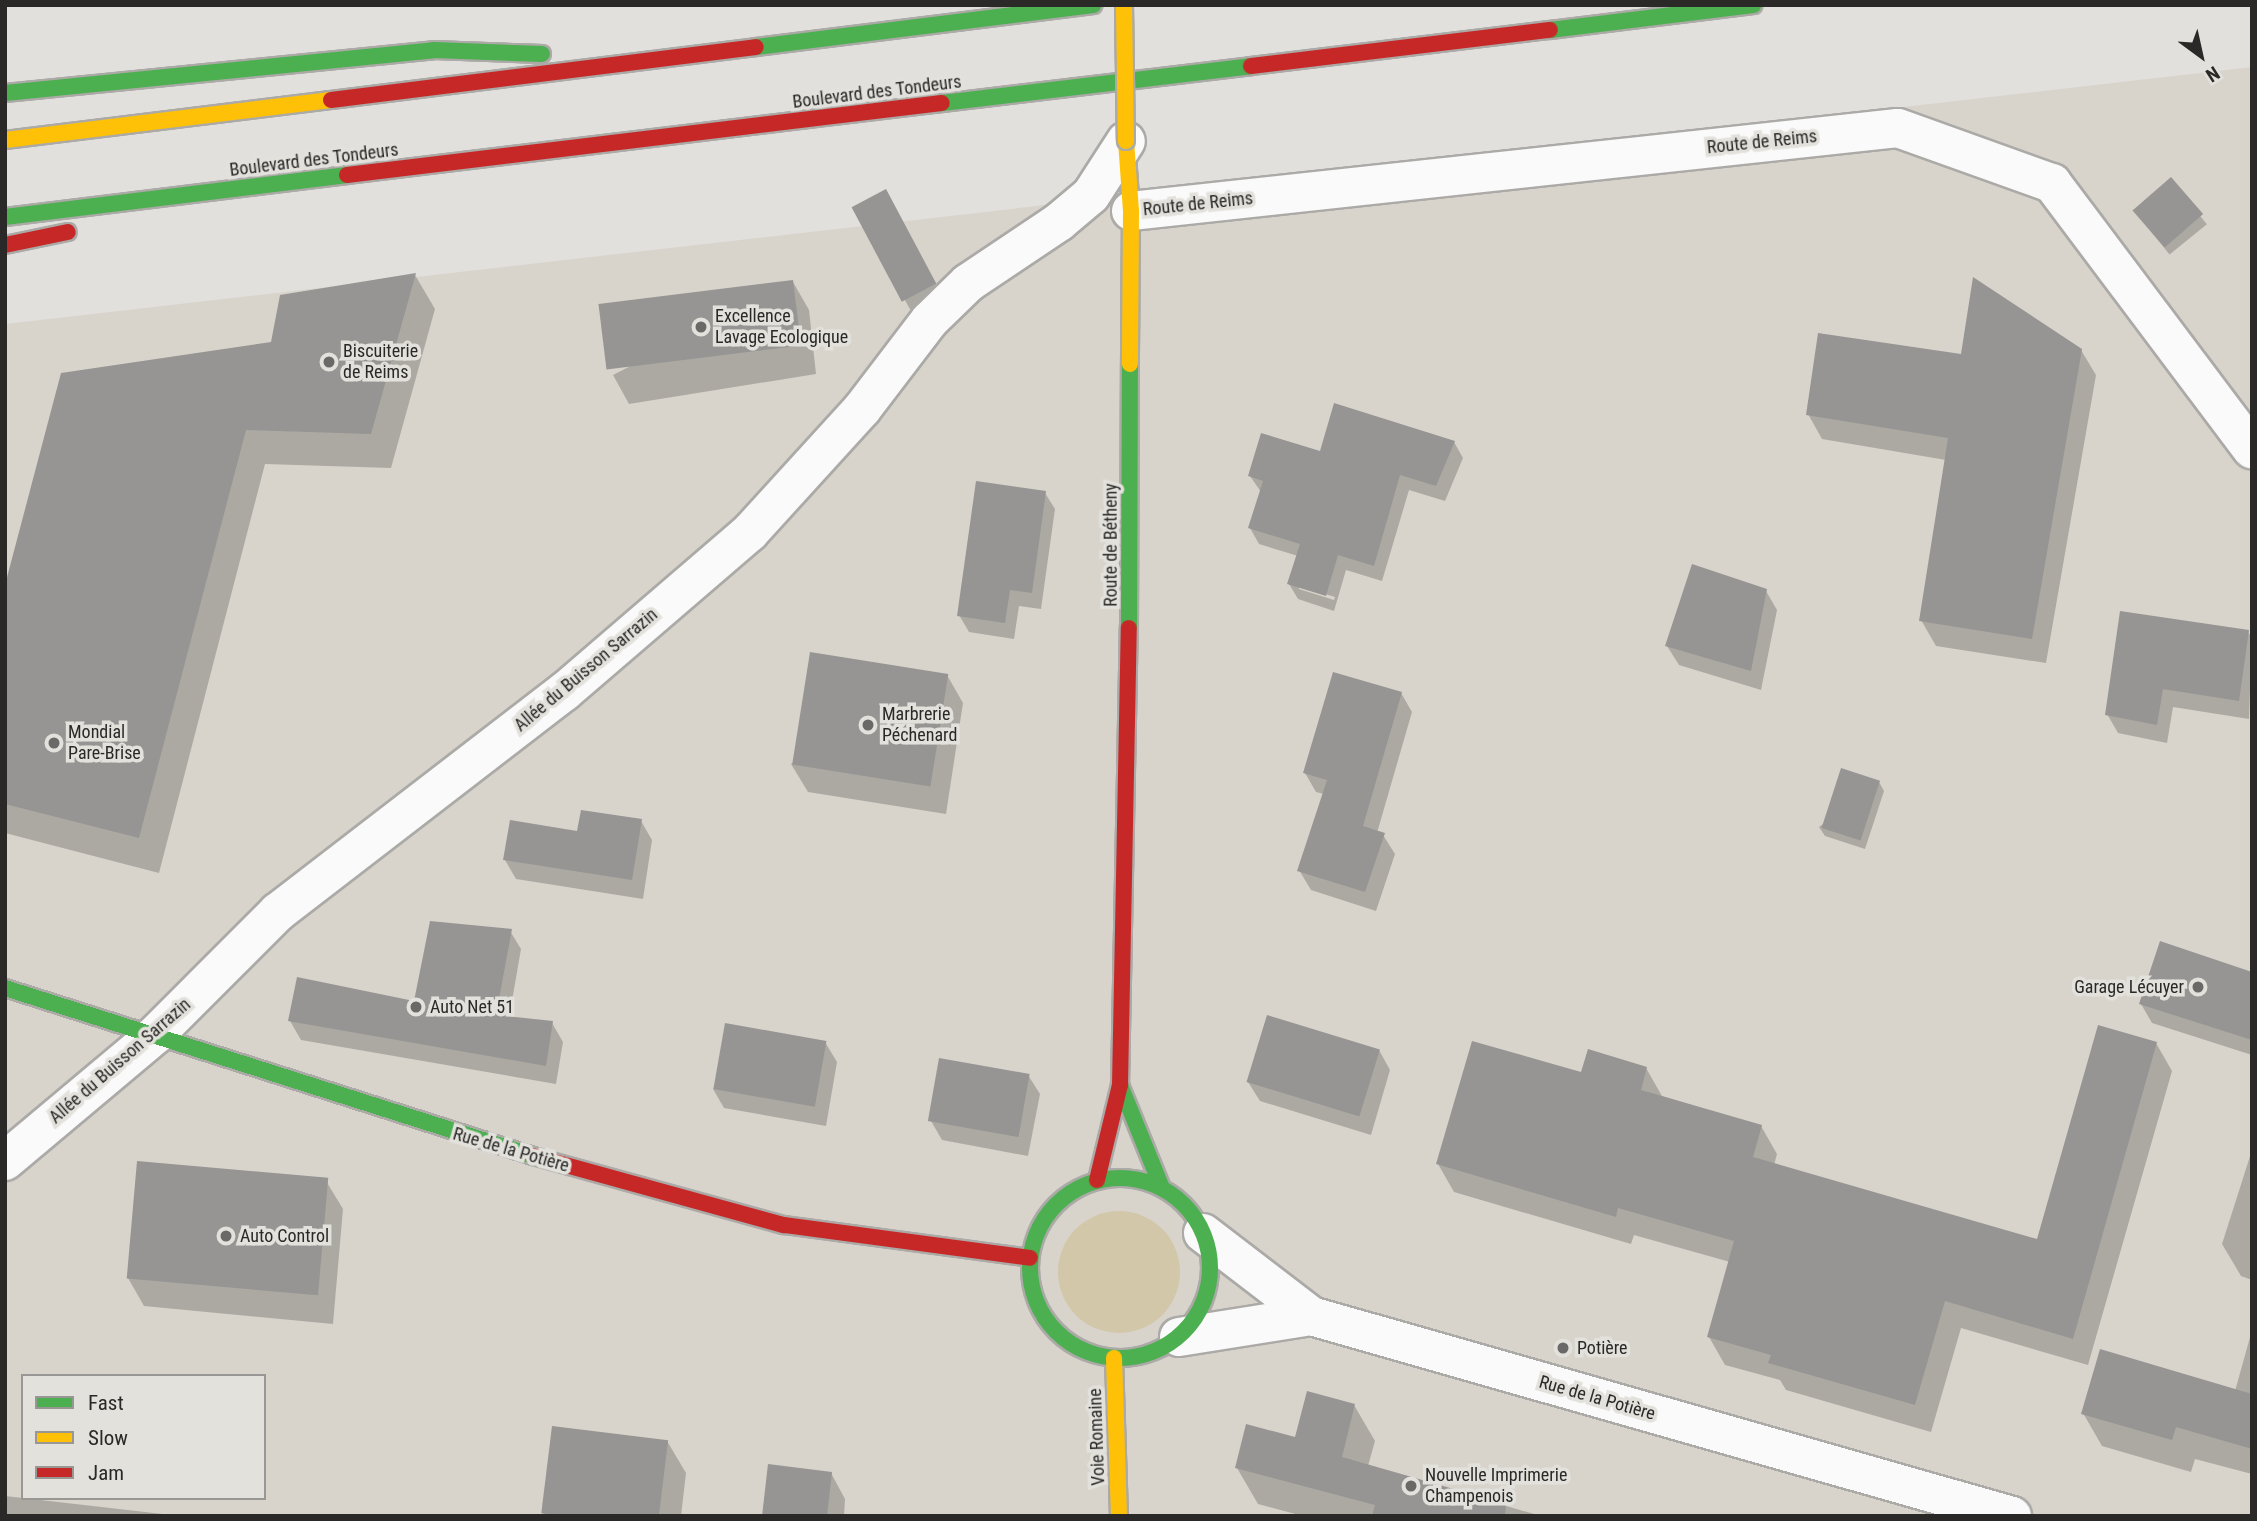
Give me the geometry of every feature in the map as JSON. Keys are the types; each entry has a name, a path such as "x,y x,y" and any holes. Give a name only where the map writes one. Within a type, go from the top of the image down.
{"main road":[{"path":"5,140 1093,5"},
{"name":"Route de Bétheny","path":"1097,1180 1120,1085 1128,844 1132,211 1126,141 1124,5"},
{"name":"Boulevard des Tondeurs","path":"5,216 1753,5"},
{"path":"5,93 433,50 663,58"},
{"path":"125,221 351,176"},
{"path":"5,245 85,229"},
{"name":"Rue de la Potière","path":"5,988 491,1145 784,1225 1030,1258"},
{"name":"Route de Bétheny","path":"1120,1085 1162,1188"},
{"path":"1097,1180 1142,1180 1162,1188 1180,1199 1203,1233 1210,1277 1194,1319 1179,1336 1159,1349 1114,1358 1086,1352 1061,1336 1042,1314 1032,1287 1030,1258 1037,1231 1052,1209 1072,1191 1097,1180"},
{"name":"Voie Romaine","path":"1114,1358 1119,1516"}],"street":[{"name":"Route de Reims","path":"1132,211 1898,128 2052,183 2252,449"},
{"name":"Allée du Buisson Sarrazin","path":"5,1161 155,1035 278,912 564,692 750,532 862,410 929,321 968,283 1059,222 1091,195 1126,141"},
{"path":"1203,1233 1311,1316"},
{"name":"Rue de la Potière","path":"1179,1336 1311,1316 2012,1516"}],"shaded area":[{"path":"2252,67 2252,1516 5,1516 5,324"},
{"path":"1119,1211 1142,1215 1162,1229 1176,1249 1180,1272 1176,1295 1162,1315 1142,1329 1119,1333 1096,1329 1076,1315 1062,1295 1058,1272 1062,1249 1076,1229 1096,1215"}],"building":[{"path":"2171,177 2203,214 2165,247 2133,210"},
{"path":"886,189 936,283 902,302 852,207"},
{"path":"416,273 371,434 246,430 139,838 5,804 5,585 61,373 271,342 280,295"},
{"path":"1973,277 2082,349 2032,639 1919,621 1948,438 1806,415 1818,333 1961,354"},
{"name":"Excellence Lavage Ecologique","path":"793,280 801,346 607,369 598,304"},
{"path":"1334,403 1455,441 1436,486 1400,475 1374,566 1338,555 1326,596 1287,584 1300,544 1248,528 1263,481 1248,476 1261,433 1320,451"},
{"path":"976,481 1046,491 1032,593 1010,590 1005,623 957,616"},
{"path":"1692,564 1767,589 1751,671 1665,646"},
{"path":"2120,611 2249,630 2239,701 2163,689 2157,725 2105,715"},
{"name":"Marbrerie Péchenard","path":"810,652 948,674 930,786 792,765"},
{"path":"1333,672 1402,692 1363,826 1385,833 1365,892 1297,871 1327,780 1303,773"},
{"path":"1841,768 1880,781 1861,841 1822,828"},
{"path":"581,810 642,819 632,880 503,860 510,820 577,831"},
{"path":"430,921 512,929 496,1015 553,1021 546,1066 288,1021 297,977 414,1001"},
{"name":"Garage Lécuyer","path":"2160,941 2252,972 2252,1040 2139,1004"},
{"path":"1267,1015 1380,1049 1359,1116 1247,1082"},
{"path":"725,1023 826,1041 815,1107 713,1089"},
{"path":"2098,1025 2157,1042 2073,1339 1945,1301 1915,1405 1768,1363 1771,1355 1707,1337 1734,1241 1618,1208 1616,1217 1436,1164 1472,1041 1581,1072 1588,1049 1647,1067 1641,1090 1762,1125 1753,1157 2037,1239"},
{"path":"939,1058 1030,1074 1018,1137 928,1121"},
{"name":"Auto Control","path":"137,1161 328,1178 318,1295 127,1279"},
{"path":"2100,1349 2252,1394 2252,1449 2176,1427 2172,1440 2081,1414"},
{"path":"1307,1391 1355,1404 1342,1457 1506,1504 1505,1516 1372,1516 1375,1505 1235,1468 1246,1424 1295,1437"},
{"path":"552,1426 668,1440 659,1516 563,1516 541,1513"},
{"path":"768,1464 832,1472 827,1516 762,1516"}],"traffic: fast":[{"path":"756,47 1093,5"},
{"path":"1550,30 1753,5"},
{"path":"5,93 434,50 542,54"},
{"path":"942,103 1251,66"},
{"path":"5,217 347,175"},
{"path":"1129,628 1130,364"},
{"path":"5,988 533,1156"},
{"path":"1120,1085 1162,1188"},
{"path":"1120,1178 1154,1185 1170,1193 1183,1205 1195,1218 1203,1234 1210,1268 1203,1302 1195,1318 1183,1331 1170,1343 1154,1351 1120,1358 1086,1351 1070,1343 1057,1331 1045,1318 1037,1302 1030,1268 1037,1234 1045,1218 1057,1205 1070,1193 1086,1185 1120,1178"}],"traffic: slow":[{"path":"1124,5 1126,141"},
{"path":"5,140 331,100"},
{"path":"1126,141 1131,211 1130,364"},
{"path":"1114,1358 1119,1516"}],"traffic: jam":[{"path":"1251,66 1550,30"},
{"path":"331,100 756,47"},
{"path":"347,175 942,103"},
{"path":"5,245 68,232"},
{"path":"1097,1180 1120,1085 1129,628"},
{"path":"533,1156 784,1225 1030,1258"}],"place":[{"name":"Excellence Lavage Ecologique","path":"701,327"},
{"name":"Biscuiterie de Reims","path":"329,362"},
{"name":"Marbrerie Péchenard","path":"868,725"},
{"name":"Mondial Pare-Brise","path":"54,743"},
{"name":"Garage Lécuyer","path":"2198,987"},
{"name":"Auto Net 51","path":"416,1007"},
{"name":"Auto Control","path":"226,1236"},
{"name":"Potière","path":"1563,1348"},
{"name":"Nouvelle Imprimerie Champenois","path":"1411,1486"}]}
